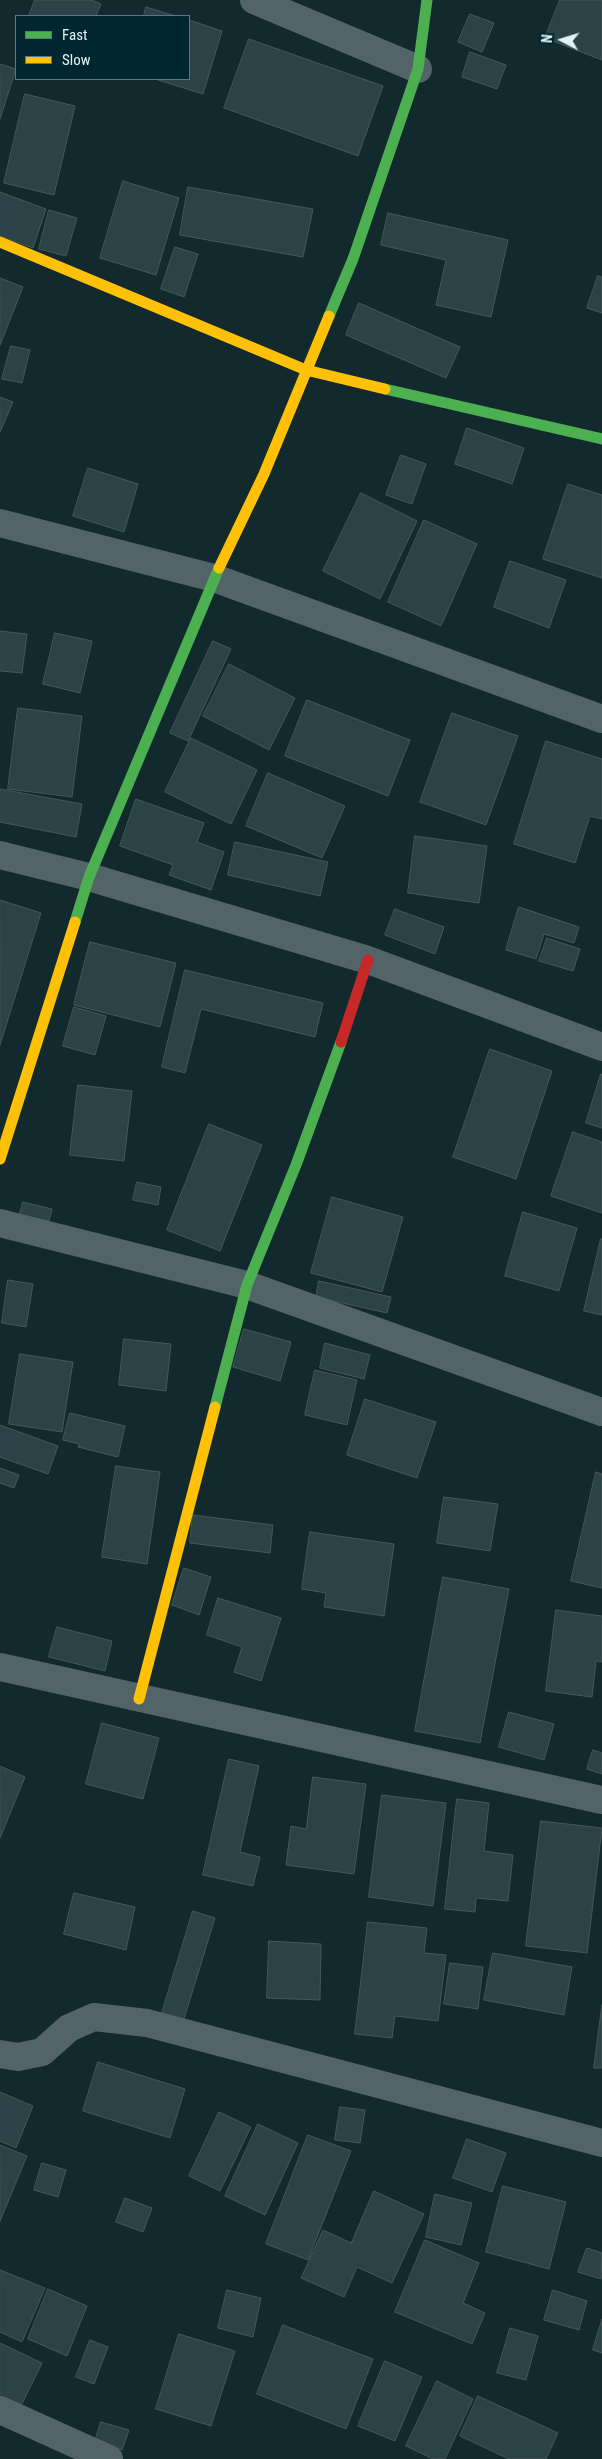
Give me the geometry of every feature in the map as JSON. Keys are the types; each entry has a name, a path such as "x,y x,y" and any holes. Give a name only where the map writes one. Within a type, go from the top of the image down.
{"street":[{"path":"254,0 418,69"},
{"path":"0,1160 88,877 214,578 264,474 353,259 418,69 427,0"},
{"path":"0,242 306,370 602,439"},
{"path":"0,523 214,578 602,718"},
{"path":"0,855 88,877 368,960 602,1047"},
{"path":"139,1700 248,1285 273,1226 337,1055 368,960"},
{"path":"0,1222 248,1285 602,1412"},
{"path":"0,1667 139,1700 602,1800"},
{"path":"0,2054 18,2057 42,2052 69,2028 94,2017 147,2022 602,2143"},
{"path":"0,2410 109,2459"}],"building":[{"path":"35,0 92,0 101,4 96,15 29,15"},
{"path":"560,0 602,0 602,60 545,38"},
{"path":"146,7 173,15 144,15"},
{"path":"470,14 494,23 482,52 458,42"},
{"path":"190,20 222,31 203,94 158,80 190,80"},
{"path":"249,39 383,86 358,156 224,108"},
{"path":"470,52 506,65 497,89 462,77"},
{"path":"0,64 15,69 15,72 0,119"},
{"path":"25,94 75,106 54,195 4,183"},
{"path":"123,181 179,198 156,275 100,258"},
{"path":"188,187 313,209 303,257 180,235"},
{"path":"0,192 46,209 33,248 0,236"},
{"path":"49,210 77,218 66,256 39,249"},
{"path":"388,213 508,240 491,317 436,305 446,260 381,245"},
{"path":"175,247 198,254 184,297 161,289"},
{"path":"598,276 602,277 602,313 587,308"},
{"path":"0,278 23,287 0,345"},
{"path":"359,303 460,347 446,378 346,335"},
{"path":"11,346 30,350 22,383 2,379"},
{"path":"0,397 13,402 0,432"},
{"path":"467,428 524,448 512,484 455,464"},
{"path":"401,455 426,464 412,504 386,495"},
{"path":"88,468 138,484 124,532 73,516"},
{"path":"568,484 602,495 602,578 543,559"},
{"path":"361,493 417,521 380,599 323,571"},
{"path":"424,520 477,544 441,626 388,602"},
{"path":"510,561 566,580 549,628 494,607"},
{"path":"0,631 27,634 22,673 0,671"},
{"path":"55,633 92,641 80,693 43,684"},
{"path":"213,641 231,649 188,741 170,733"},
{"path":"229,664 295,698 269,750 203,716"},
{"path":"307,700 410,740 388,796 285,756"},
{"path":"18,708 82,716 72,797 8,789"},
{"path":"452,713 518,736 486,825 420,802"},
{"path":"191,738 257,770 231,824 165,792"},
{"path":"546,741 602,759 602,819 590,816 575,863 514,844"},
{"path":"268,773 345,806 322,858 246,826"},
{"path":"0,789 82,804 76,837 0,822"},
{"path":"136,799 204,823 197,842 224,852 211,890 169,875 173,865 120,846"},
{"path":"415,836 487,846 479,903 408,893"},
{"path":"235,842 328,862 320,896 228,875"},
{"path":"0,900 41,913 0,1045"},
{"path":"519,907 579,927 574,943 544,934 536,959 506,950"},
{"path":"395,909 444,927 435,954 385,935"},
{"path":"547,938 580,949 573,971 539,961"},
{"path":"90,942 176,963 160,1027 74,1005"},
{"path":"185,970 323,1003 315,1037 201,1009 185,1073 162,1067"},
{"path":"74,1007 106,1016 95,1055 63,1046"},
{"path":"490,1049 552,1071 516,1179 453,1157"},
{"path":"602,1075 602,1128 586,1123"},
{"path":"78,1085 132,1091 124,1161 70,1155"},
{"path":"209,1124 262,1145 220,1251 167,1230"},
{"path":"573,1132 602,1142 602,1213 551,1196"},
{"path":"137,1182 161,1187 158,1205 133,1200"},
{"path":"332,1197 403,1217 382,1292 311,1273"},
{"path":"23,1202 52,1209 47,1229 18,1221"},
{"path":"523,1212 577,1228 559,1291 505,1276"},
{"path":"602,1239 602,1315 584,1311"},
{"path":"8,1280 33,1284 26,1327 2,1323"},
{"path":"319,1281 391,1297 387,1313 316,1297"},
{"path":"244,1329 291,1342 280,1381 233,1367"},
{"path":"124,1339 171,1344 166,1391 119,1385"},
{"path":"325,1343 370,1355 364,1379 320,1368"},
{"path":"20,1354 73,1362 62,1432 9,1424"},
{"path":"315,1370 357,1380 347,1425 305,1415"},
{"path":"365,1399 436,1422 417,1478 347,1455"},
{"path":"70,1413 125,1426 118,1457 78,1447 79,1444 63,1440"},
{"path":"0,1425 58,1446 48,1474 0,1457"},
{"path":"116,1466 160,1472 147,1564 102,1557"},
{"path":"0,1468 19,1475 14,1488 0,1483"},
{"path":"596,1472 602,1474 602,1588 571,1581"},
{"path":"444,1497 498,1504 490,1551 437,1543"},
{"path":"193,1515 273,1525 270,1553 190,1543"},
{"path":"310,1532 394,1544 384,1616 324,1607 326,1593 302,1589"},
{"path":"184,1568 211,1577 199,1615 172,1605"},
{"path":"443,1577 509,1589 480,1743 415,1731"},
{"path":"218,1598 281,1618 261,1681 234,1672 242,1647 207,1635"},
{"path":"556,1610 602,1616 602,1662 596,1661 592,1697 546,1691"},
{"path":"57,1627 112,1641 105,1671 49,1657"},
{"path":"509,1712 554,1724 544,1760 499,1747"},
{"path":"102,1723 159,1738 143,1799 86,1784"},
{"path":"593,1750 602,1753 602,1774 587,1769"},
{"path":"229,1759 259,1766 240,1852 260,1857 253,1886 203,1875"},
{"path":"0,1766 25,1777 0,1838"},
{"path":"313,1777 366,1784 354,1874 286,1865 291,1826 306,1829"},
{"path":"382,1795 446,1803 433,1906 369,1897"},
{"path":"457,1799 489,1803 484,1851 513,1855 508,1901 476,1898 475,1912 445,1909"},
{"path":"541,1821 602,1828 587,1953 526,1946"},
{"path":"74,1893 135,1907 126,1950 64,1934"},
{"path":"193,1911 215,1918 184,2019 162,2013"},
{"path":"368,1922 427,1928 424,1953 446,1955 438,2021 395,2016 392,2038 355,2034"},
{"path":"269,1941 321,1944 320,2000 267,1998"},
{"path":"493,1953 572,1967 564,2015 484,2000"},
{"path":"450,1963 483,1967 478,2009 444,2004"},
{"path":"602,2005 602,2068 594,2068"},
{"path":"98,2062 185,2089 170,2138 83,2111"},
{"path":"0,2092 33,2106 16,2148 0,2141"},
{"path":"340,2107 365,2110 360,2143 335,2140"},
{"path":"219,2112 251,2127 220,2191 189,2176"},
{"path":"258,2124 298,2143 265,2215 225,2196"},
{"path":"308,2135 351,2151 308,2260 266,2244"},
{"path":"467,2139 506,2153 492,2192 453,2178"},
{"path":"0,2145 27,2156 0,2221"},
{"path":"42,2163 66,2170 58,2197 34,2190"},
{"path":"503,2186 566,2202 549,2269 486,2252"},
{"path":"374,2191 424,2214 392,2283 357,2267 344,2297 301,2278 323,2230 351,2243"},
{"path":"435,2194 472,2203 461,2245 426,2237"},
{"path":"125,2198 152,2208 143,2232 116,2222"},
{"path":"425,2240 479,2263 463,2303 485,2313 472,2344 395,2312"},
{"path":"587,2248 602,2253 601,2279 578,2272"},
{"path":"0,2270 45,2288 22,2342 0,2332"},
{"path":"48,2289 87,2306 67,2356 28,2339"},
{"path":"227,2290 261,2298 253,2337 218,2328"},
{"path":"553,2290 587,2301 579,2330 544,2320"},
{"path":"602,2319 602,2353 593,2350"},
{"path":"283,2325 373,2359 346,2429 257,2394"},
{"path":"510,2328 538,2336 526,2380 497,2373"},
{"path":"179,2334 235,2351 211,2426 156,2409"},
{"path":"90,2340 108,2347 94,2384 76,2377"},
{"path":"0,2343 42,2363 20,2408 0,2398"},
{"path":"385,2361 422,2377 395,2441 358,2426"},
{"path":"437,2381 473,2399 445,2459 433,2459 406,2446"},
{"path":"478,2396 558,2433 546,2459 509,2459 460,2436"},
{"path":"101,2422 129,2430 122,2450 95,2441"}],"traffic: fast":[{"path":"329,316 353,259 418,69 427,0"},
{"path":"385,389 602,439"},
{"path":"75,922 89,877 219,568"},
{"path":"215,1407 247,1285 296,1165 341,1042"}],"traffic: slow":[{"path":"0,242 306,370 385,389"},
{"path":"219,568 264,474 329,316"},
{"path":"0,1159 75,922"},
{"path":"139,1699 215,1407"}],"traffic: jam":[{"path":"341,1042 368,960"}]}
